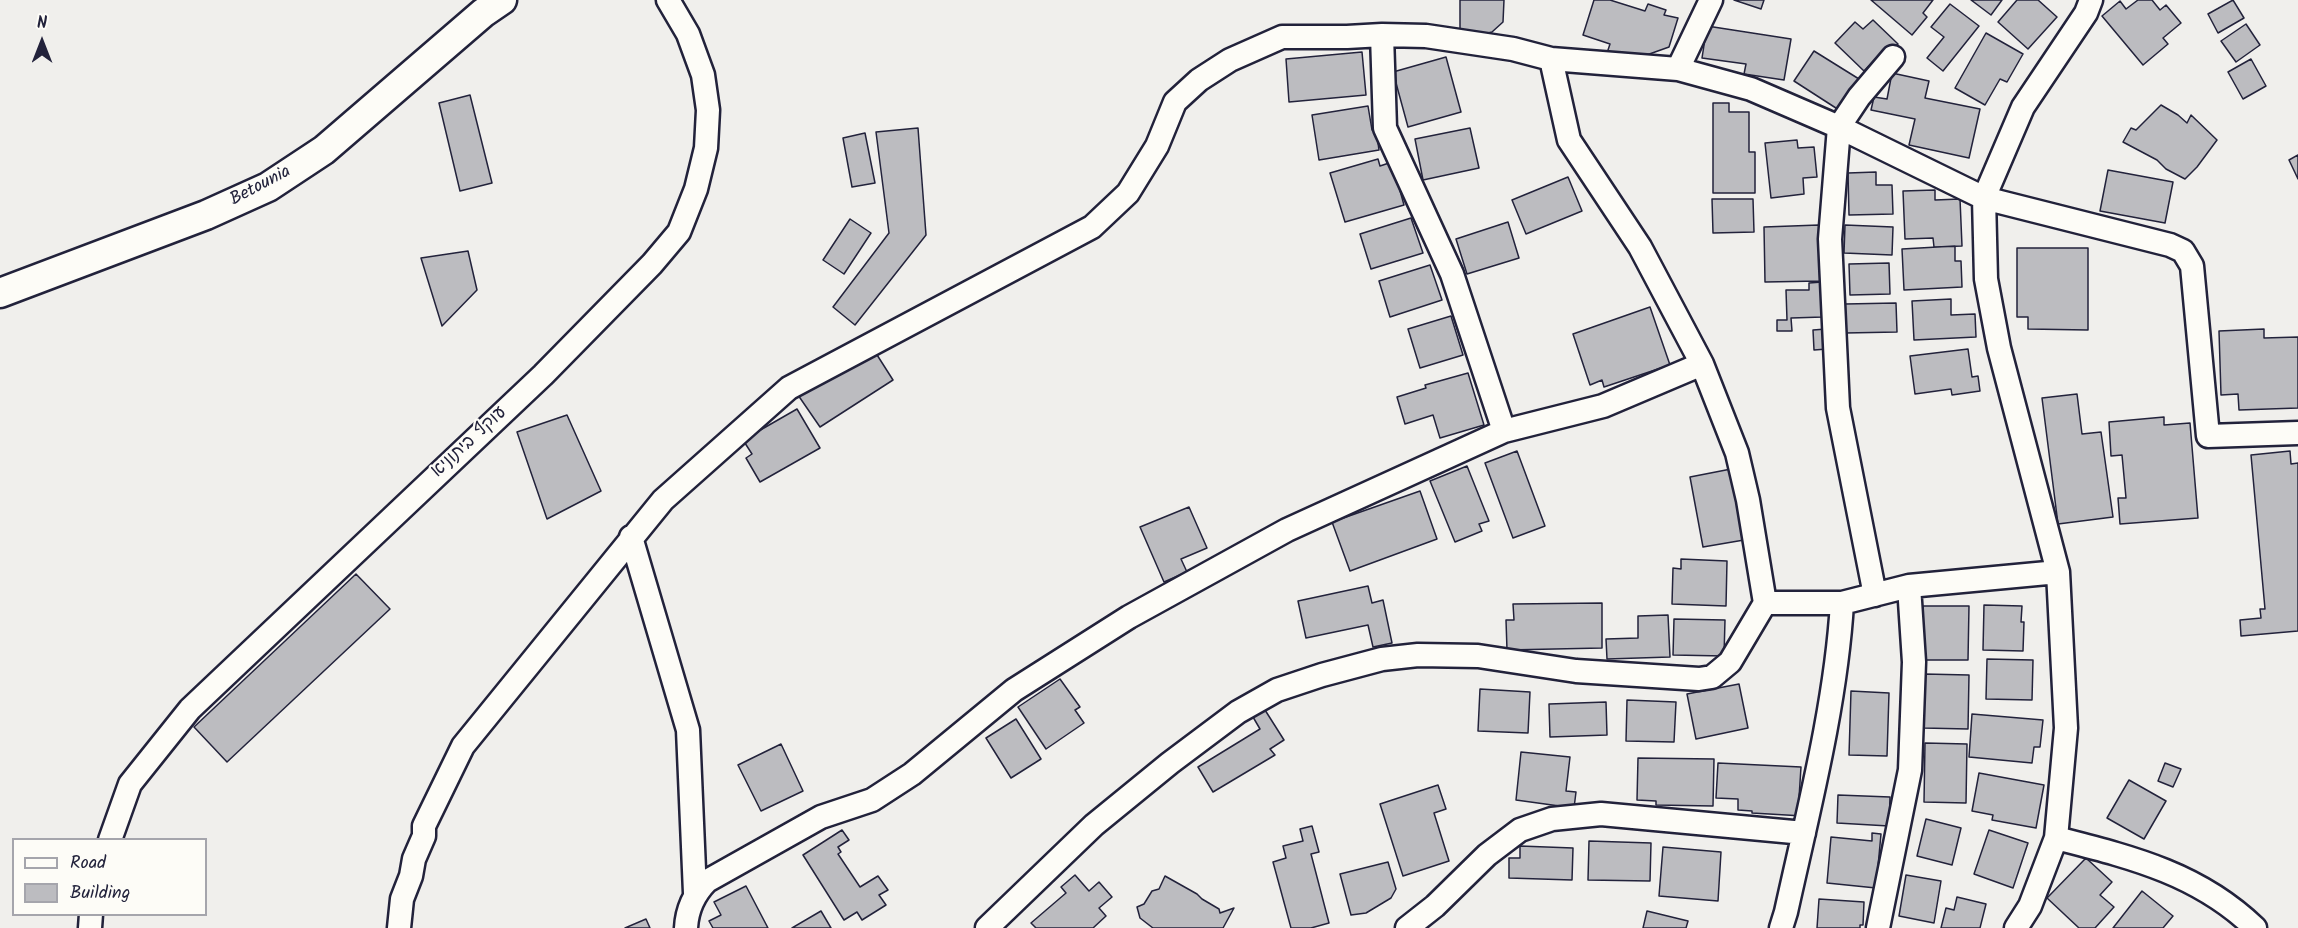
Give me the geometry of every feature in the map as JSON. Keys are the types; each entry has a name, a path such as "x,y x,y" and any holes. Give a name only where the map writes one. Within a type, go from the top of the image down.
{"main road":[{"name":"Betounia","path":"0,293 206,216 268,187 324,150 487,3"}],"street":[{"name":"עוקף ביתוניא","path":"111,838 130,784 190,709 543,375 652,264 679,232 699,179 706,148 708,110 703,75 688,34 669,0"},
{"path":"1678,69 1711,0"},
{"path":"2016,928 2030,906 2056,838 2066,728 2058,572 1999,348 1986,279 1984,198 2022,107 2086,13 2091,0"},
{"path":"1382,35 1385,128 1452,274 1504,431"},
{"path":"399,928 402,899 411,876 414,859 424,836 424,826 463,746 663,500 789,388 1092,227 1128,193 1156,146 1175,102 1199,80 1230,60 1282,37 1426,36 1513,49 1551,59 1678,69 1751,89 1839,127 1984,198 2170,245 2183,251 2192,266 2208,436 2298,433"},
{"path":"1875,595 1838,408 1830,239 1839,127 1859,97 1893,57"},
{"path":"987,928 1095,825 1170,763 1238,712 1277,690 1382,659 1418,655 1478,656 1576,671 1700,679 1712,677 1730,662 1765,603 1748,500 1737,453 1702,363 1640,247 1569,140 1551,59"},
{"path":"695,893 707,881 820,817 872,800 912,774 1014,690 1129,617 1287,530 1504,431 1603,406 1702,363"},
{"path":"632,537 687,730 695,893 687,916 686,928"},
{"path":"1765,603 1842,603 1909,586 2058,572"},
{"path":"1878,928 1910,770 1914,662 1909,586"},
{"path":"1781,928 1804,833 1840,646 1842,603"},
{"path":"1407,928 1435,906 1487,855 1520,830 1552,819 1601,814 1804,833"},
{"path":"2056,838 2139,859 2189,881 2244,917 2255,928"}],"building":[{"path":"1460,0 1504,0 1503,22 1492,32 1480,35 1460,34"},
{"path":"1594,0 1610,0 1645,11 1648,4 1666,10 1664,15 1678,18 1669,47 1641,57 1607,53 1610,44 1583,35"},
{"path":"1734,0 1764,0 1761,9"},
{"path":"1871,0 1933,0 1923,13 1927,17 1912,35"},
{"path":"1971,0 2002,0 1991,15"},
{"path":"2017,0 2038,0 2057,17 2028,49 1998,22"},
{"path":"2138,0 2152,0 2160,10 2166,5 2181,23 2163,38 2168,44 2143,65 2102,16 2120,1 2126,9"},
{"path":"2233,0 2244,18 2218,33 2208,14"},
{"path":"1950,4 1979,26 1943,71 1927,58 1944,37 1931,27"},
{"path":"1873,20 1898,44 1885,57 1881,53 1864,71 1835,43 1855,22 1863,29"},
{"path":"2246,24 2260,45 2236,62 2221,41"},
{"path":"1707,26 1791,39 1784,80 1744,74 1746,64 1702,58"},
{"path":"1986,33 2023,54 2007,82 2000,79 1985,105 1955,88"},
{"path":"1814,51 1859,79 1839,110 1794,81"},
{"path":"1362,52 1366,95 1289,102 1286,59"},
{"path":"1446,57 1461,112 1408,127 1393,72"},
{"path":"2251,59 2266,86 2243,99 2228,72"},
{"path":"1892,73 1929,81 1925,98 1980,109 1969,158 1909,145 1915,119 1871,110 1874,97 1887,99"},
{"path":"470,95 492,183 460,191 439,103"},
{"path":"1713,103 1729,103 1729,112 1749,112 1749,152 1755,152 1755,193 1713,193"},
{"path":"2161,105 2187,123 2191,115 2217,140 2185,179 2166,169 2157,160 2123,142 2131,128 2136,130"},
{"path":"1368,106 1372,130 1376,129 1379,150 1319,160 1312,115"},
{"path":"918,128 926,235 855,325 833,307 889,233 876,132"},
{"path":"1470,128 1479,168 1423,180 1415,139"},
{"path":"865,133 875,183 852,187 843,138"},
{"path":"1797,140 1798,148 1814,147 1817,177 1803,178 1804,194 1771,198 1765,143"},
{"path":"2298,155 2298,179 2289,160"},
{"path":"1378,159 1380,166 1392,162 1404,205 1345,222 1330,173"},
{"path":"2108,170 2173,182 2165,223 2100,211"},
{"path":"1876,172 1876,185 1892,185 1893,214 1849,215 1848,173"},
{"path":"1568,177 1582,211 1526,234 1512,200"},
{"path":"1935,190 1935,200 1960,199 1962,246 1934,247 1933,238 1905,239 1903,191"},
{"path":"1712,199 1753,199 1754,232 1713,233"},
{"path":"1411,218 1423,253 1371,269 1360,234"},
{"path":"850,219 871,233 844,274 823,260"},
{"path":"1508,222 1519,258 1467,274 1456,239"},
{"path":"1819,225 1820,281 1765,282 1764,227"},
{"path":"1845,225 1893,227 1892,255 1844,253"},
{"path":"1955,246 1955,261 1961,261 1962,287 1904,290 1902,249"},
{"path":"2017,248 2088,248 2088,330 2028,329 2028,317 2017,317"},
{"path":"468,251 477,290 442,326 421,258"},
{"path":"1889,263 1890,294 1850,295 1849,264"},
{"path":"1430,265 1442,300 1390,317 1379,281"},
{"path":"1822,282 1823,317 1791,318 1792,331 1777,331 1777,320 1787,320 1786,290 1809,290 1809,283"},
{"path":"1951,299 1951,315 1975,314 1976,337 1914,340 1912,301"},
{"path":"1896,303 1897,332 1845,333 1845,304"},
{"path":"1650,307 1670,365 1604,387 1602,380 1590,385 1573,334"},
{"path":"1451,316 1463,355 1420,368 1408,329"},
{"path":"1826,329 1827,349 1814,350 1813,330"},
{"path":"2264,329 2264,338 2298,337 2298,408 2239,410 2238,394 2221,395 2219,331"},
{"path":"872,347 893,380 820,427 798,395"},
{"path":"1968,349 1972,377 1978,376 1980,391 1952,395 1951,389 1915,394 1910,356"},
{"path":"1468,373 1484,425 1440,438 1433,415 1405,424 1397,397 1426,388 1425,385"},
{"path":"2077,394 2082,434 2101,432 2113,517 2058,524 2042,398"},
{"path":"797,409 820,448 760,482 746,458 752,454 743,440"},
{"path":"567,415 601,491 547,519 517,432"},
{"path":"2164,417 2164,425 2190,423 2198,518 2120,524 2118,498 2126,498 2122,455 2111,456 2109,422"},
{"path":"1517,451 1545,526 1513,538 1485,463"},
{"path":"2290,451 2291,464 2298,463 2298,631 2241,636 2240,620 2261,618 2260,609 2265,609 2251,455"},
{"path":"1467,466 1489,521 1479,524 1482,531 1455,542 1430,481"},
{"path":"1731,469 1744,540 1703,547 1690,477"},
{"path":"1420,491 1437,539 1350,571 1332,522"},
{"path":"1189,507 1207,548 1181,559 1187,572 1164,582 1140,527"},
{"path":"1681,559 1727,561 1726,606 1672,604 1673,568 1681,569"},
{"path":"356,574 390,609 227,762 194,727"},
{"path":"1368,586 1372,603 1383,600 1392,643 1373,647 1368,625 1306,638 1298,601"},
{"path":"1602,603 1602,648 1507,650 1506,620 1514,620 1513,604"},
{"path":"1984,605 2022,606 2023,651 1983,650"},
{"path":"1923,606 1969,606 1968,660 1922,660"},
{"path":"1668,615 1670,657 1607,659 1606,639 1638,638 1638,616"},
{"path":"1674,619 1725,620 1724,656 1673,655"},
{"path":"1987,659 2033,660 2032,700 1986,699"},
{"path":"1924,674 1969,675 1968,729 1923,728"},
{"path":"1060,679 1080,707 1075,710 1084,723 1046,749 1018,707"},
{"path":"1739,684 1748,728 1696,739 1687,694"},
{"path":"1480,689 1530,692 1528,733 1478,731"},
{"path":"1851,691 1889,693 1887,756 1849,755"},
{"path":"1627,700 1676,702 1674,742 1626,741"},
{"path":"1606,702 1607,735 1550,737 1549,704"},
{"path":"1265,710 1284,740 1270,749 1275,755 1213,792 1198,767 1260,729 1253,717"},
{"path":"1972,714 2043,720 2040,747 2034,747 2032,763 1969,757"},
{"path":"1016,719 1041,759 1011,778 986,738"},
{"path":"1925,743 1967,744 1966,803 1924,802"},
{"path":"781,744 803,791 761,811 738,765"},
{"path":"1521,752 1570,757 1566,791 1576,792 1574,808 1516,800"},
{"path":"1638,758 1714,759 1713,806 1656,805 1656,801 1637,800"},
{"path":"1718,763 1801,767 1799,798 1804,799 1803,816 1752,813 1752,811 1738,810 1738,799 1716,798"},
{"path":"2165,763 2181,769 2173,787 2158,781"},
{"path":"1979,773 2044,785 2036,828 1992,820 1993,815 1972,811"},
{"path":"2129,780 2166,801 2144,839 2107,818"},
{"path":"1438,785 1446,809 1434,813 1449,861 1403,876 1380,804"},
{"path":"1838,795 1890,797 1889,826 1837,823"},
{"path":"1926,819 1961,828 1952,865 1917,856"},
{"path":"1312,826 1319,852 1311,854 1329,923 1311,928 1291,928 1273,862 1286,858 1283,846 1303,841 1300,829"},
{"path":"842,830 849,840 838,847 841,852 838,854 860,887 878,876 888,890 879,895 886,905 862,920 857,912 844,920 803,855"},
{"path":"1989,830 2028,843 2013,888 1974,874"},
{"path":"1872,833 1881,834 1876,888 1827,883 1831,837 1872,841"},
{"path":"1589,841 1651,843 1650,881 1588,880"},
{"path":"1520,846 1573,848 1572,880 1509,878 1509,858 1520,858"},
{"path":"1663,847 1721,852 1718,901 1659,896"},
{"path":"2086,858 2112,882 2100,895 2114,907 2095,928 2079,928 2047,898"},
{"path":"1388,862 1396,889 1391,898 1366,913 1351,915 1340,874"},
{"path":"1075,875 1089,891 1099,882 1112,897 1099,908 1106,916 1093,928 1036,928 1031,923 1066,893 1061,887"},
{"path":"1906,875 1941,881 1934,923 1899,916"},
{"path":"1165,876 1197,894 1219,909 1220,913 1234,908 1223,928 1153,928 1140,918 1137,907 1144,904 1152,891 1159,889"},
{"path":"746,886 768,928 713,928 709,921 721,915 714,902"},
{"path":"2142,891 2173,916 2163,928 2113,928"},
{"path":"1957,897 1986,904 1980,928 1941,928 1946,908 1954,910"},
{"path":"1819,899 1864,902 1863,925 1860,925 1860,928 1817,928"},
{"path":"821,911 831,928 792,928"},
{"path":"1647,911 1688,921 1686,928 1643,928"},
{"path":"646,919 650,928 625,928"}]}
